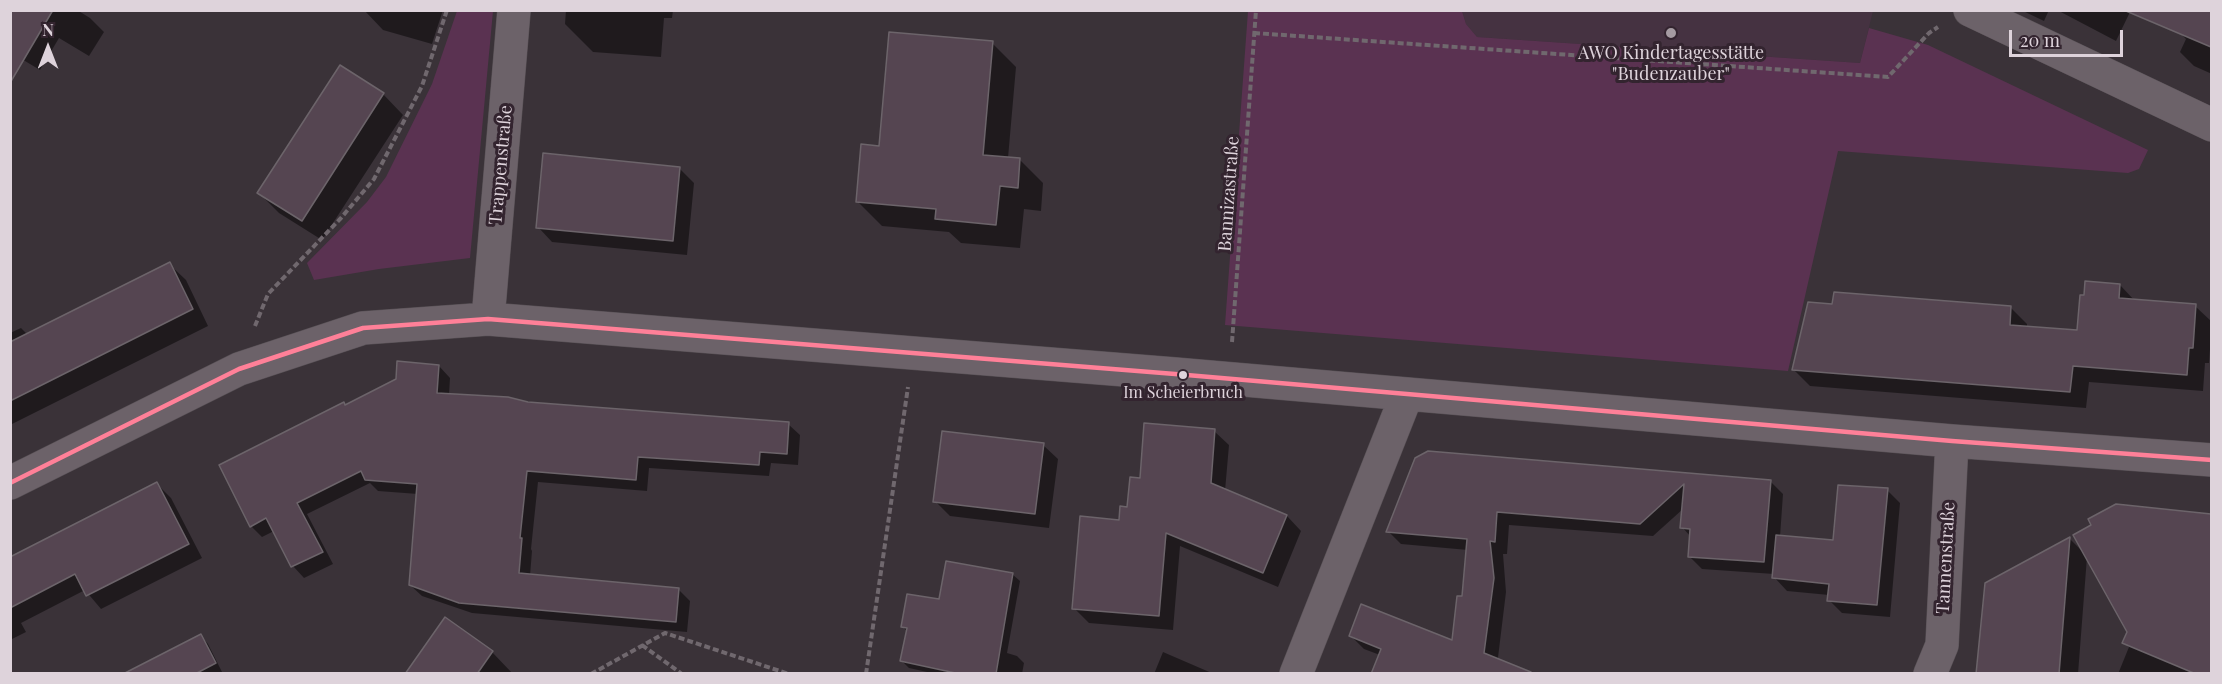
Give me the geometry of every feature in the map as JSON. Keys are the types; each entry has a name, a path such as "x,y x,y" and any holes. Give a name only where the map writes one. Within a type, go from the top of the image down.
{"street":[{"name":"Trappenstraße","path":"488,319 514,10"},
{"path":"1957,16 2211,125"},
{"path":"10,483 239,369 363,328 488,319 1952,441 2210,457"},
{"path":"1296,674 1407,394"},
{"name":"Tannenstraße","path":"1930,674 1942,645 1952,441"}],"path":[{"path":"239,369 268,294 341,218 374,179 422,86 447,10"},
{"name":"Bannizastraße","path":"1229,380 1256,10"},
{"path":"1254,33 1888,77 1929,33 1957,16"},
{"path":"866,674 913,354"},
{"path":"591,674 665,633 789,674"},
{"path":"642,645 682,674"}],"shaded area":[{"name":"AWO Kindertagesstätte \"Budenzauber\"","path":"1462,10 1873,11 1860,63 1477,37 1466,24"},
{"path":"457,11 493,11 470,258 379,269 314,280 307,263 367,202 386,177 432,84"},
{"path":"1248,11 1462,11 1466,24 1477,37 1860,63 1869,28 1928,45 2148,150 2139,169 2128,173 1838,151 1788,371 1225,325"}],"building":[{"path":"10,10 53,10 10,83"},
{"path":"2126,10 2211,10 2211,47 2126,11"},
{"path":"889,32 993,41 983,155 1020,158 1018,188 1000,186 996,225 935,219 936,209 856,202 861,144 879,146"},
{"path":"340,65 384,93 302,221 257,193"},
{"path":"543,153 680,167 673,241 536,228"},
{"path":"170,262 193,309 10,401 10,342"},
{"path":"2085,281 2120,284 2119,298 2196,304 2193,348 2189,348 2187,375 2073,366 2070,392 1792,370 1808,302 1832,304 1834,292 2011,306 2010,325 2077,330 2080,295 2084,295"},
{"path":"397,361 439,365 437,393 508,397 528,402 789,422 787,454 760,452 759,465 638,457 636,480 527,471 519,573 679,588 676,622 459,603 409,585 417,484 365,480 361,471 297,503 323,552 291,567 266,518 250,527 219,465 344,402 345,405 396,379"},
{"path":"1144,423 1215,429 1211,483 1287,515 1263,573 1166,533 1159,616 1072,609 1080,516 1119,520 1120,506 1127,507 1130,477 1140,478"},
{"path":"942,431 1044,443 1035,514 933,502"},
{"path":"1428,451 1771,480 1764,562 1688,557 1690,529 1680,528 1684,484 1640,524 1497,512 1495,542 1490,541 1494,578 1484,653 1531,672 1531,674 1371,674 1381,649 1349,636 1361,604 1452,640 1457,596 1462,596 1467,539 1386,532 1415,458"},
{"path":"157,482 189,544 86,596 75,574 10,608 10,557"},
{"path":"1838,485 1888,488 1877,605 1827,601 1829,584 1772,578 1776,535 1833,540"},
{"path":"2116,504 2211,514 2211,674 2196,674 2122,643 2127,632 2073,535 2091,525 2088,519"},
{"path":"2070,537 2059,674 1976,674 1985,583"},
{"path":"946,561 1013,573 996,674 960,674 900,661 907,628 901,627 907,594 939,599"},
{"path":"445,617 493,651 477,674 405,674"},
{"path":"201,634 216,663 195,674 123,674"}],"transit line":[{"path":"10,483 239,369 363,328 488,319 1175,374 1952,441 2212,460"}],"place":[{"name":"AWO Kindertagesstätte \"Budenzauber\"","path":"1671,33"},
{"name":"Im Scheierbruch","path":"1183,375"}]}
